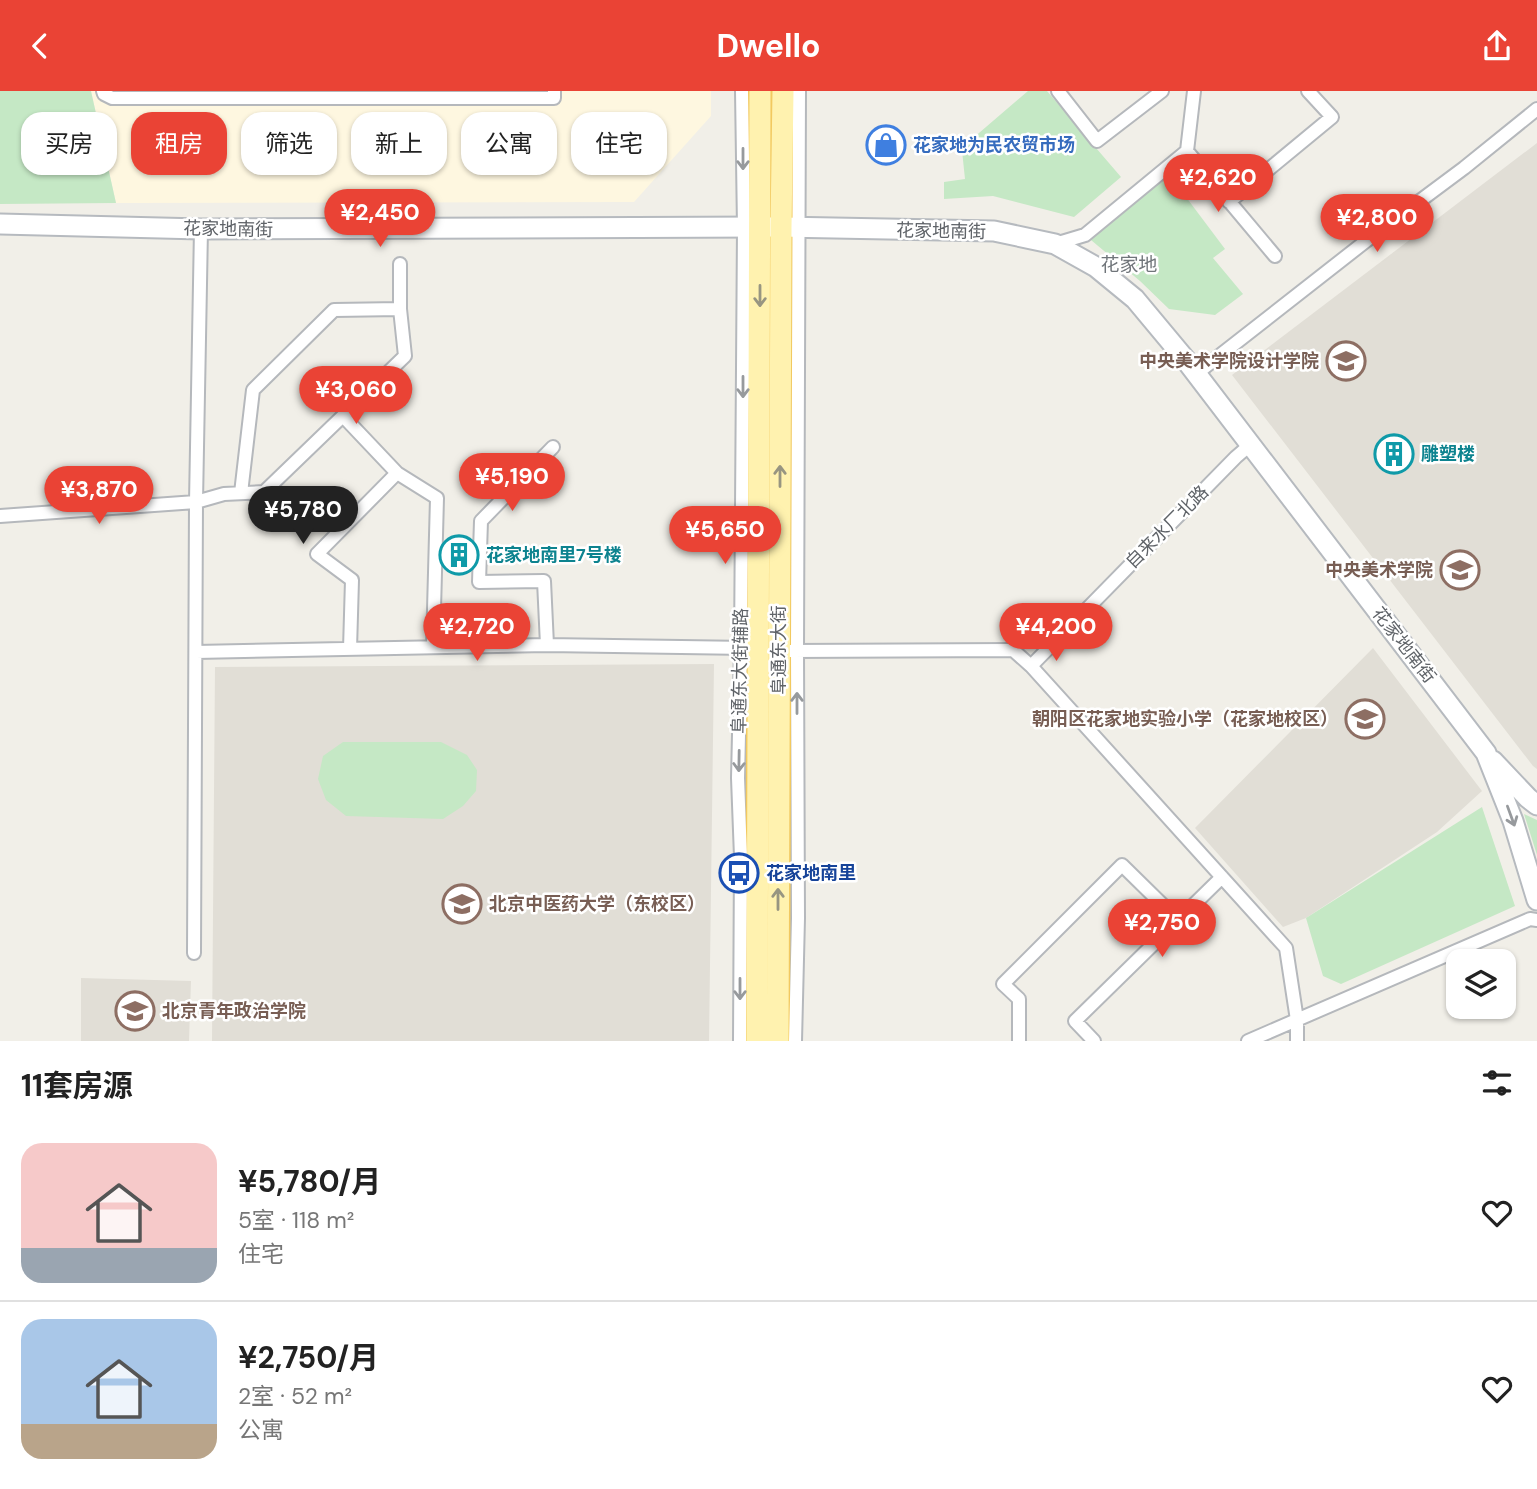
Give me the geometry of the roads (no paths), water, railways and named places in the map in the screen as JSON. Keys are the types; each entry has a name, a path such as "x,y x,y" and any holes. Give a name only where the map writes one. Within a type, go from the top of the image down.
{"main road":[{"name":"阜通东大街","path":"760,91 771,228"},
{"name":"阜通东大街","path":"757,1041 769,649 771,228 783,91"},
{"name":"阜通东大街","path":"769,649 778,1041"}],"street":[{"path":"103,91 112,98 554,98 554,91"},
{"name":"阜通东大街辅路","path":"743,91 771,228"},
{"name":"阜通东大街辅路","path":"795,1041 798,918 769,649 771,228 799,91"},
{"path":"1058,91 1097,141 1162,91"},
{"path":"1055,244 1085,235 1187,151 1194,91"},
{"path":"1229,202 1332,117 1308,91"},
{"path":"1196,374 1537,109"},
{"path":"1187,151 1275,256"},
{"name":"花家地南街","path":"0,224 201,229 771,228 994,232 1055,244 1096,267 1135,299 1196,374 1486,753 1513,821 1536,894"},
{"path":"194,953 196,502 201,229"},
{"path":"0,516 196,502 224,494 264,492 405,356 400,310 400,264"},
{"path":"242,493 253,390 334,310 400,310"},
{"path":"343,416 397,473 436,498 433,647"},
{"name":"自来水厂北路","path":"1031,666 1250,445"},
{"path":"547,645 544,580 479,582 481,520 553,446"},
{"path":"349,649 352,580 317,554 397,473"},
{"path":"195,652 547,645 1013,650 1031,666 1286,948 1297,1020 1297,1041"},
{"name":"阜通东大街辅路","path":"740,1041 741,857 738,778 769,649"},
{"path":"1486,753 1537,805"},
{"path":"1019,1041 1018,999 1003,984 1122,865 1178,920"},
{"path":"1094,1041 1075,1021 1222,877"},
{"path":"1248,1041 1530,919 1537,920"}],"place":[{"name":"花家地为民农贸市场","path":"886,145"},
{"name":"中央美术学院设计学院","path":"1346,361"},
{"name":"雕塑楼","path":"1394,454"},
{"name":"花家地南里7号楼","path":"459,555"},
{"name":"中央美术学院","path":"1460,570"},
{"name":"朝阳区花家地实验小学（花家地校区）","path":"1365,719"},
{"name":"花家地南里","path":"739,873"},
{"name":"北京中医药大学（东校区）","path":"462,904"},
{"name":"北京青年政治学院","path":"135,1011"}],"district":[{"name":"花家地","path":"1129,264"}]}
